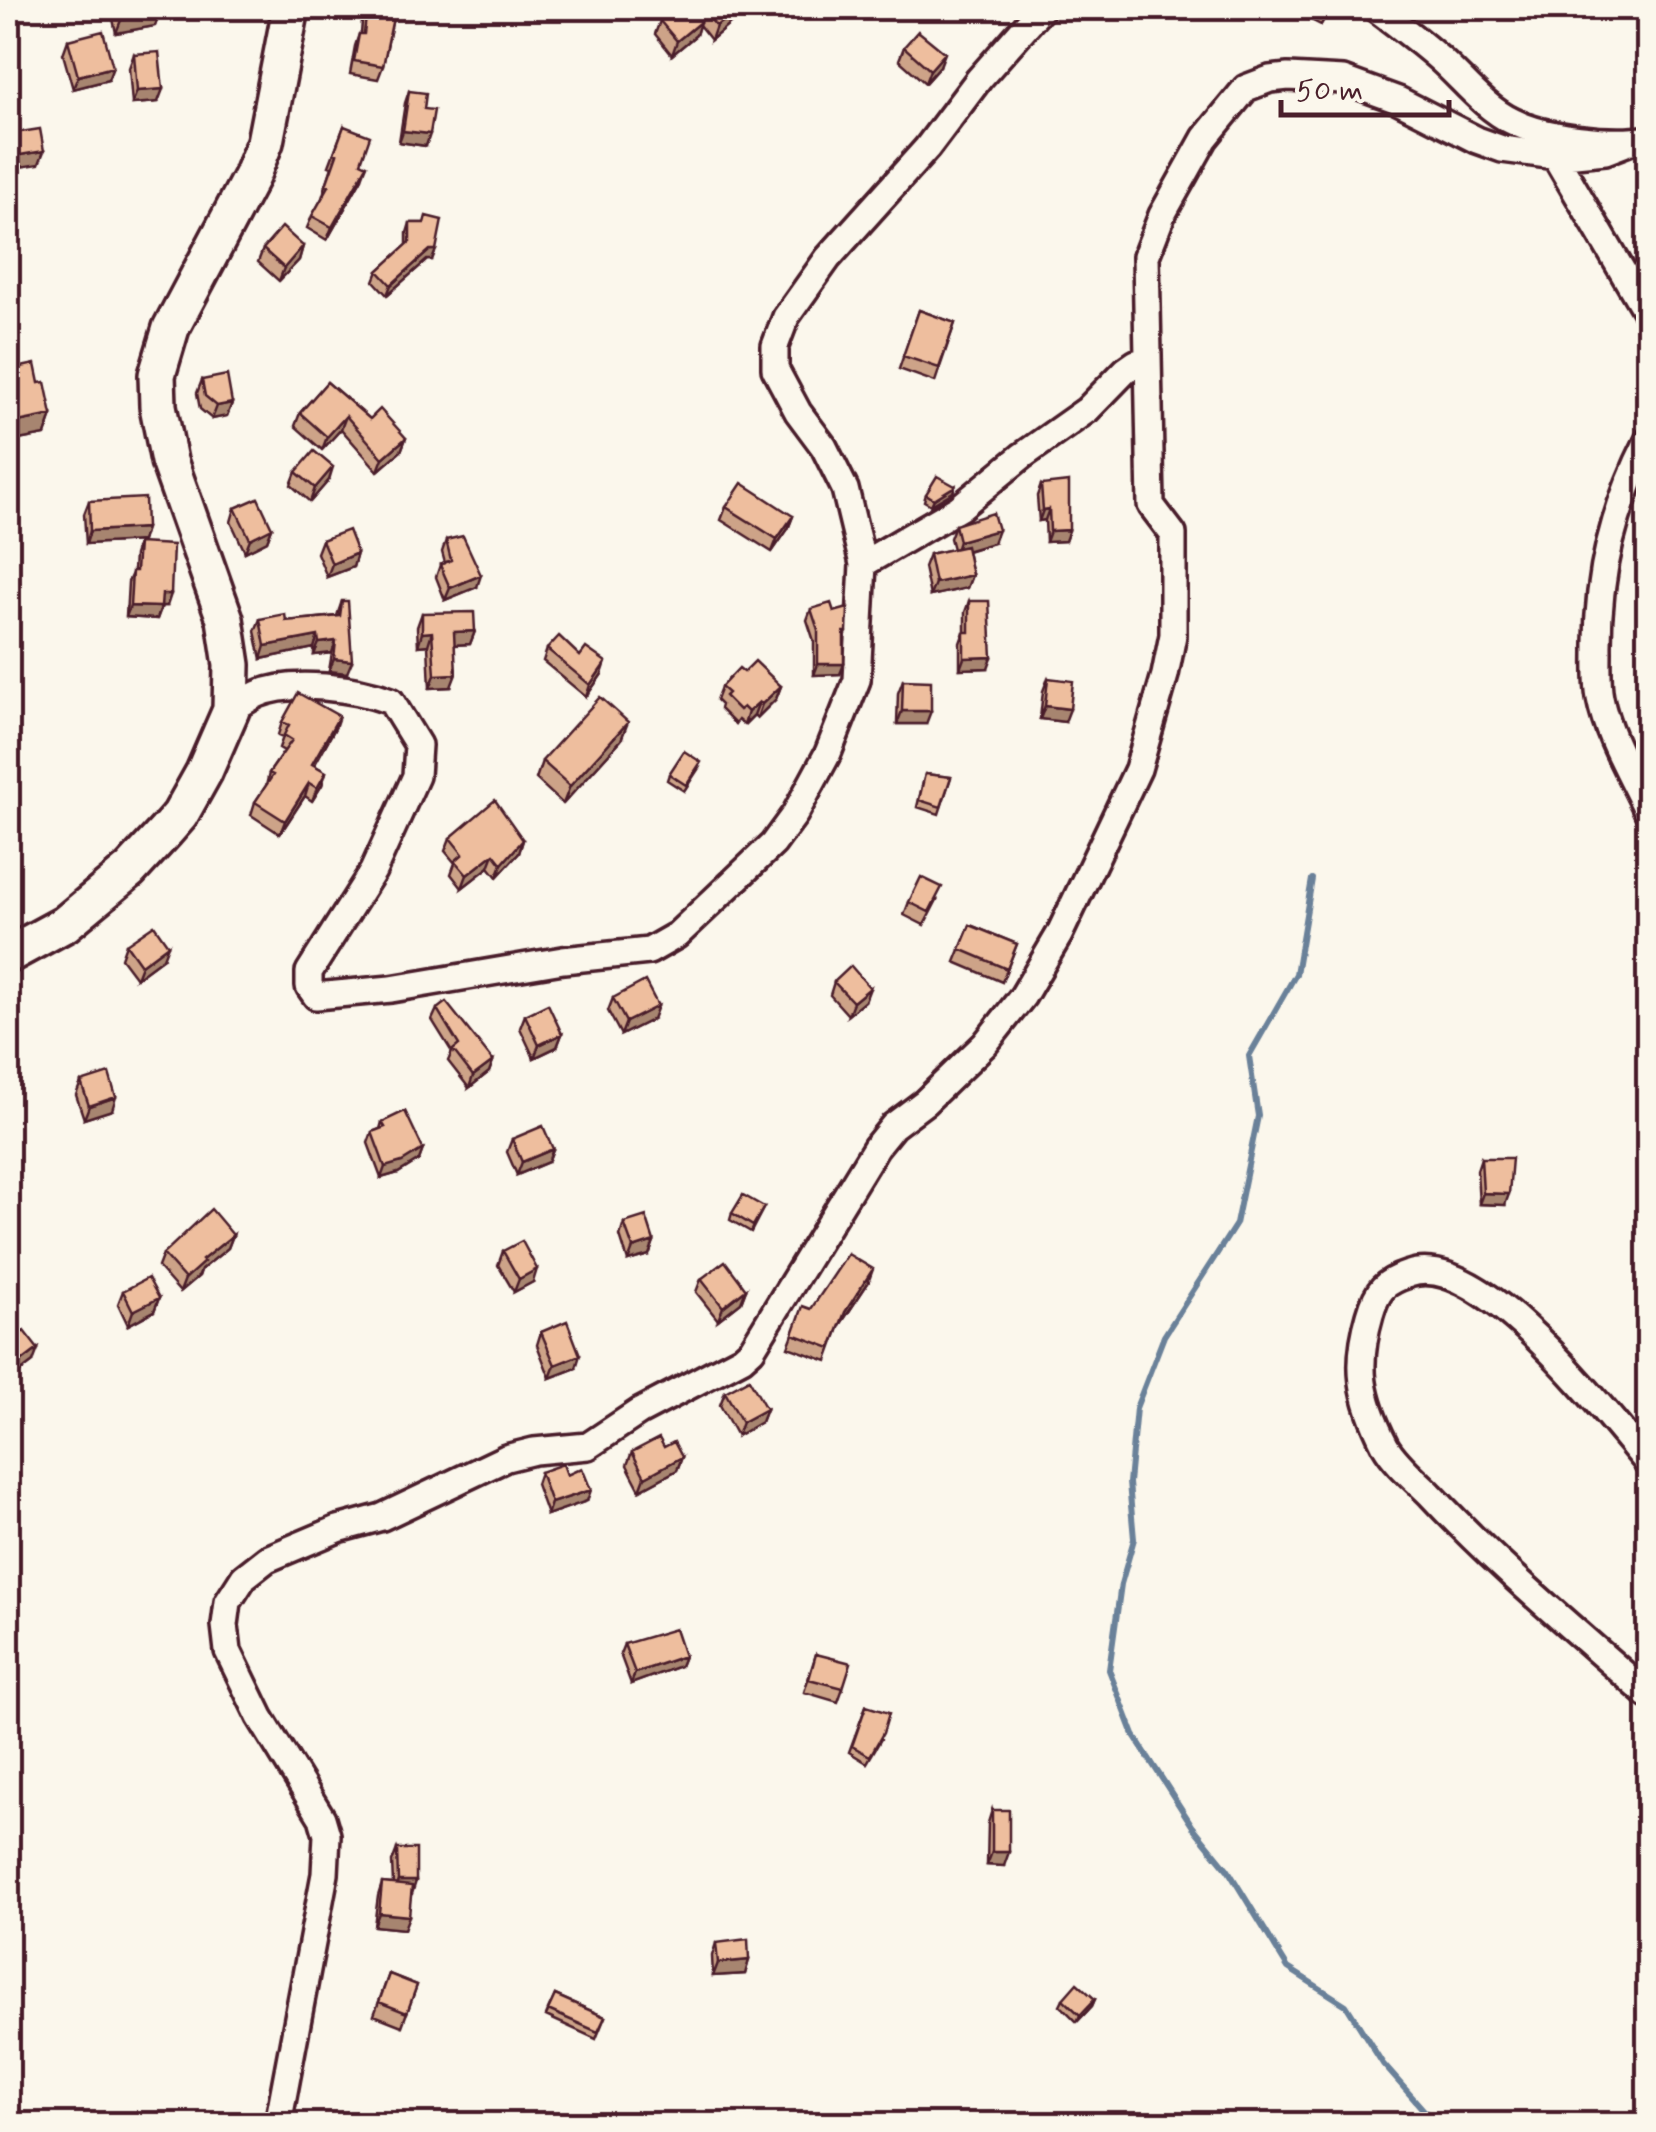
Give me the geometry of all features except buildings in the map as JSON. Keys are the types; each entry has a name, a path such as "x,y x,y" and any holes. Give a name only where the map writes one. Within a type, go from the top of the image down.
{"main road":[{"path":"8,954 65,924 94,896 130,870 166,831 180,815 204,772 231,710 232,664 226,619 170,461 158,406 156,375 171,328 252,176 265,142 291,8"}],"street":[{"path":"231,710 260,692 283,688 348,690 391,701 418,745 411,790 373,871 309,972 309,986 316,996 648,951 677,936 773,844 821,766 858,680 862,564 845,489 824,447 798,412 775,369 775,346 786,317 828,258 928,148 980,79 1042,8"},
{"path":"1375,8 1515,123 1560,134 1640,140"},
{"path":"278,2124 325,1874 327,1835 314,1802 260,1717 228,1651 228,1602 244,1578 268,1559 338,1529 382,1517 506,1458 588,1446 639,1412 742,1358 752,1349 876,1146 985,1044 1023,996 1060,935 1131,784 1165,675 1173,635 1173,534 1152,504 1144,274 1154,233 1205,138 1235,98 1252,85 1288,77 1343,80 1398,100 1477,140 1502,148 1555,156 1599,152 1640,140"},
{"path":"1555,156 1648,315"},
{"path":"862,564 959,508 1087,410 1132,364 1148,362"},
{"path":"1648,441 1611,533 1600,596 1598,646 1599,690 1608,724 1620,758 1648,812"},
{"path":"1648,1463 1548,1345 1484,1295 1447,1272 1421,1269 1394,1278 1376,1293 1360,1346 1362,1395 1387,1449 1455,1521 1648,1695"}],"waterway":[{"path":"1312,879 1296,974 1249,1056 1258,1116 1236,1224 1164,1336 1136,1408 1129,1483 1134,1539 1121,1584 1109,1670 1134,1735 1193,1827 1228,1870 1288,1968 1346,2005 1383,2064 1436,2124"}]}
